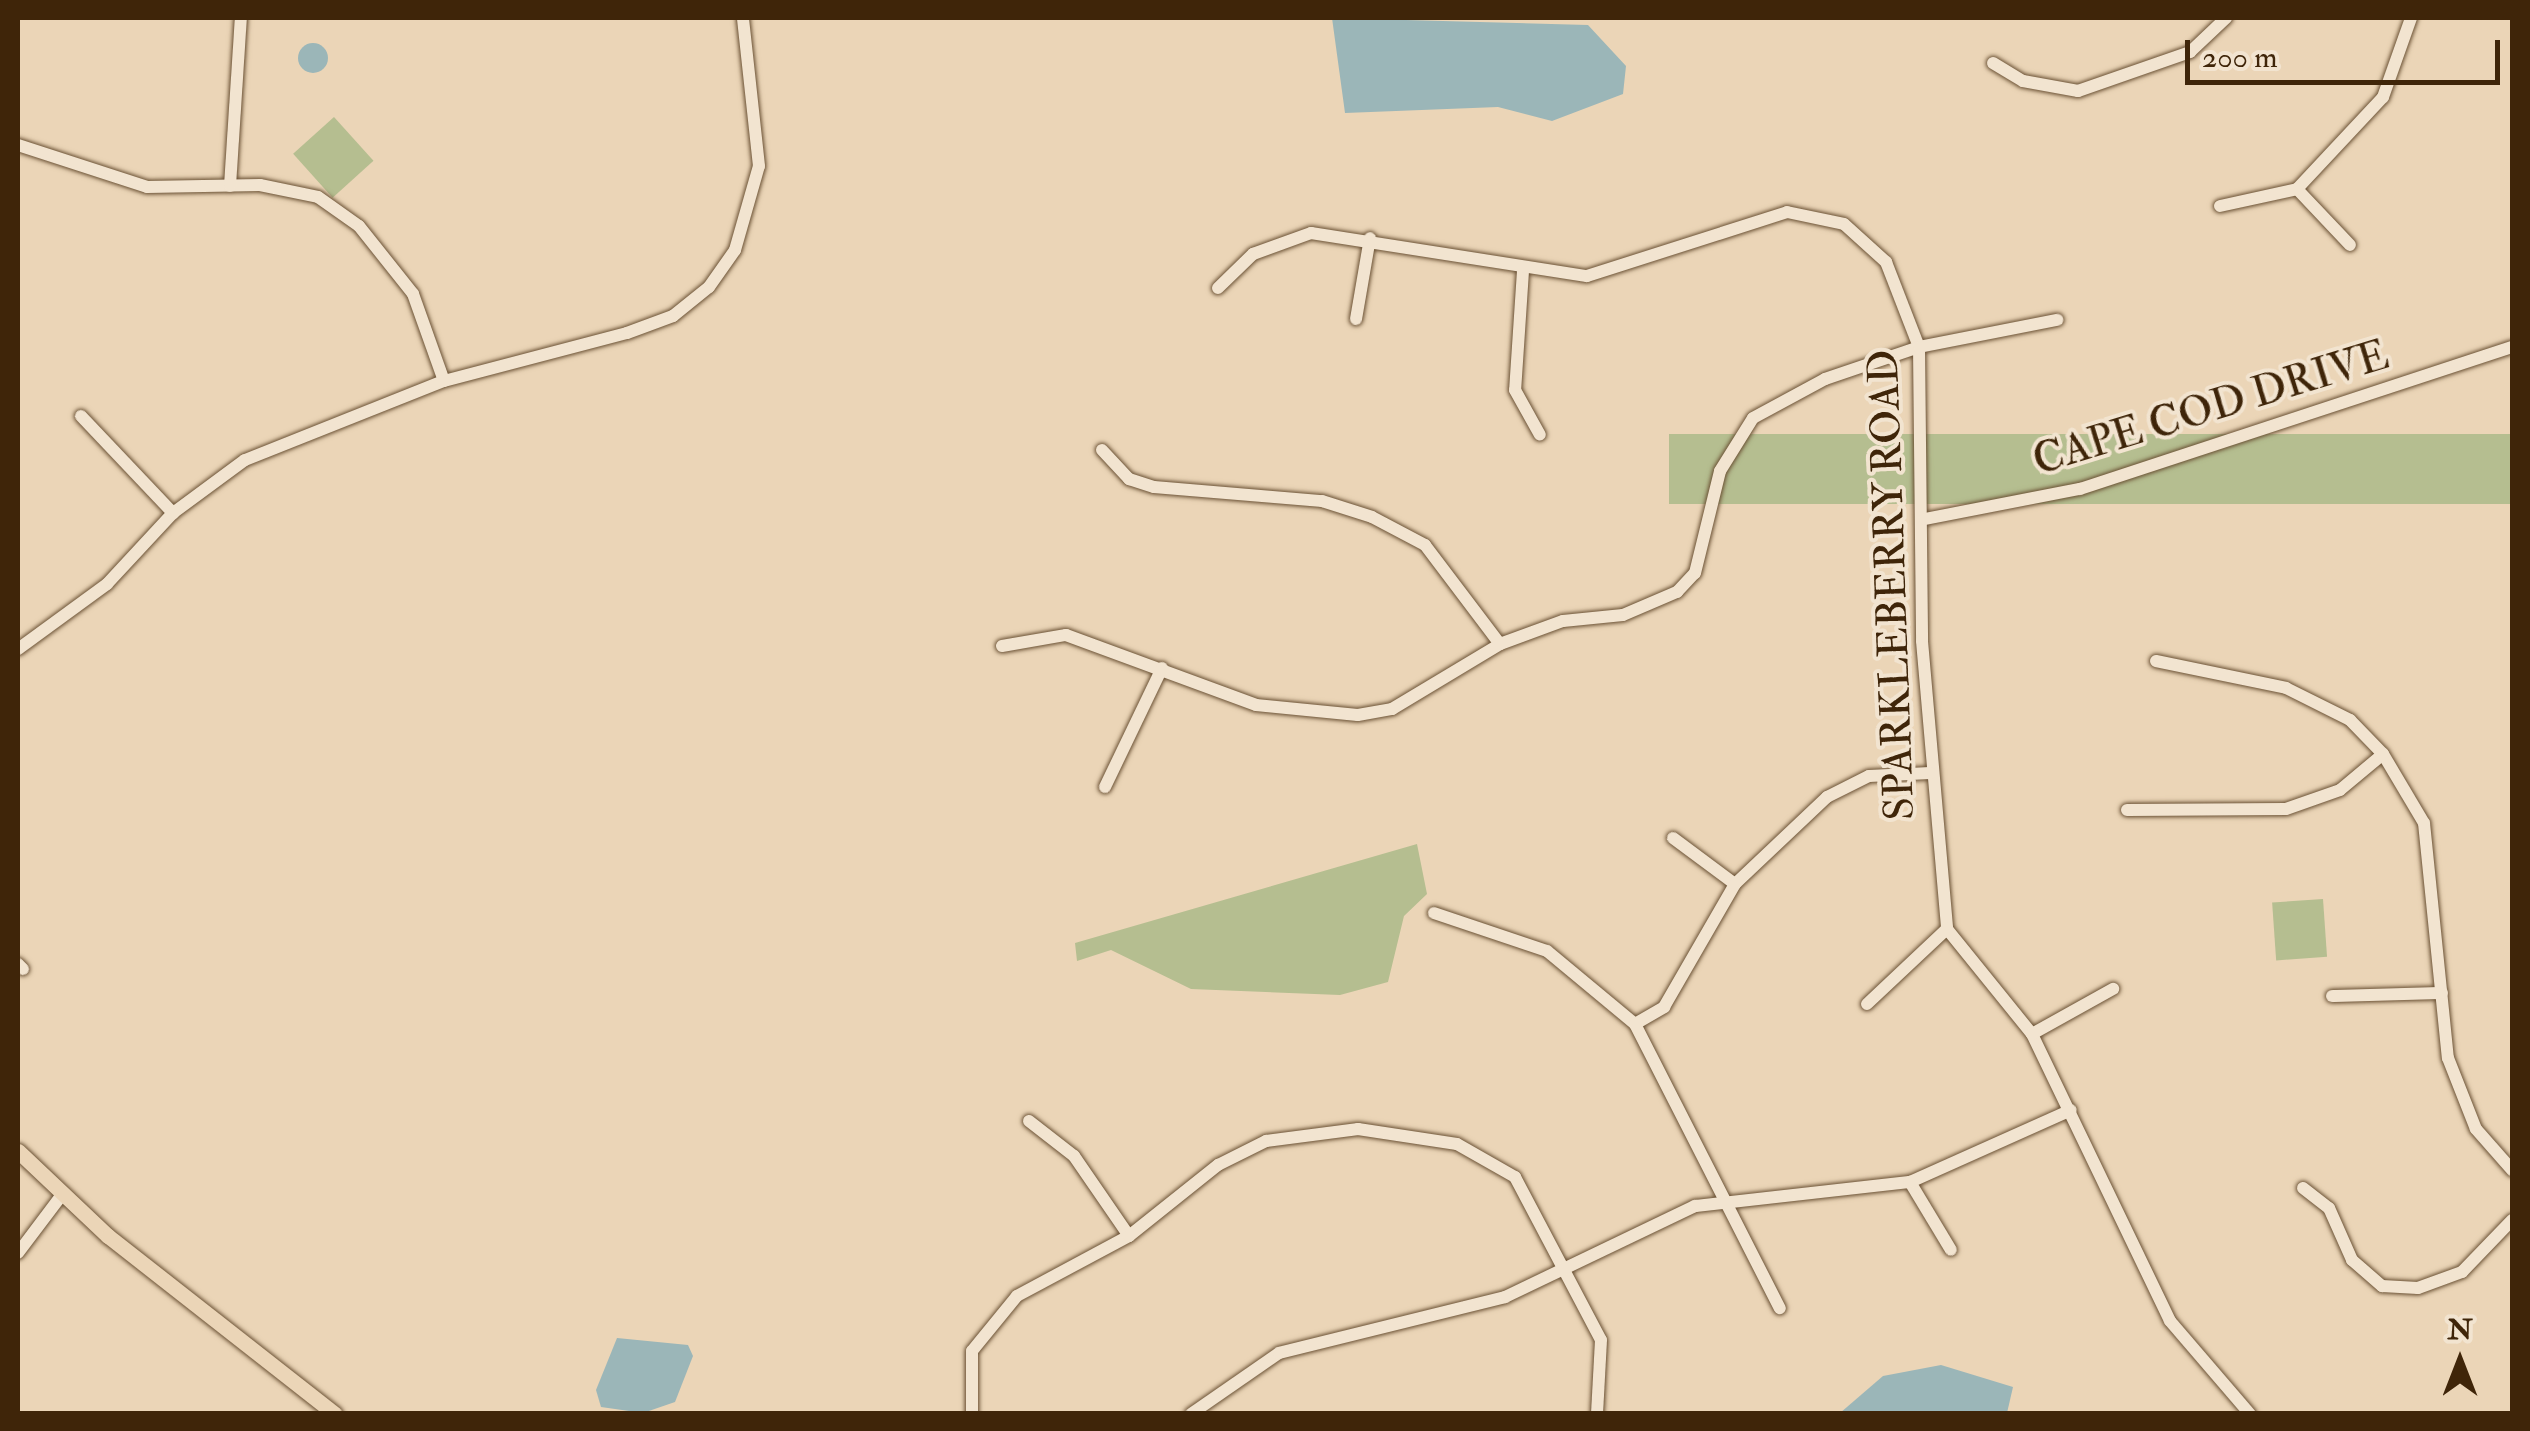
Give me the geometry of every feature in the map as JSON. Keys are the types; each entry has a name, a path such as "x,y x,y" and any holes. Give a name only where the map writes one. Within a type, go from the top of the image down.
{"main road":[{"path":"18,1151 61,1196 335,1414"}],"street":[{"path":"230,186 240,18"},
{"path":"18,648 107,584 174,513 245,460 444,381 627,334 709,287 735,250 759,166 743,18"},
{"path":"1993,63 2023,81 2078,91 2190,52 2226,18"},
{"path":"2220,206 2297,189 2384,97 2411,18"},
{"path":"18,144 147,186 230,186 318,197 359,226 413,294 444,381"},
{"path":"2297,189 2350,245"},
{"name":"SPARKLEBERRY ROAD","path":"1218,288 1253,254 1311,233 1370,238 1524,271 1587,276 1788,212 1815,214 1844,224 1886,262 1919,347 1930,774 1947,929"},
{"path":"1356,318 1370,238"},
{"path":"1524,271 1515,390 1540,435"},
{"path":"1002,646 1066,636 1256,705 1358,715 1392,709 1500,644 1563,620 1623,615 1677,592 1695,574 1720,471 1753,418 1825,378 1919,347 2057,320"},
{"name":"CAPE COD DRIVE","path":"1925,519 2080,489 2512,347"},
{"path":"81,416 174,513"},
{"path":"1102,450 1129,479 1154,487 1322,501 1372,517 1425,545 1500,644"},
{"path":"2156,661 2286,688 2350,720 2384,754 2424,824 2448,1058 2476,1128 2512,1170"},
{"path":"1105,787 1162,668"},
{"path":"2127,810 2286,809 2340,790 2384,754"},
{"path":"1635,1024 1664,1008 1735,884 1827,797 1869,776 1930,774"},
{"path":"1673,838 1735,884"},
{"path":"1434,912 1547,951 1635,1024 1780,1308"},
{"path":"1867,1004 1947,929 2032,1034 2170,1320 2250,1414"},
{"path":"2032,1034 2113,989"},
{"path":"2332,996 2442,993"},
{"path":"1190,1414 1280,1354 1427,1322 1568,1268 1725,1197 1910,1182 2071,1110"},
{"path":"1029,1121 1074,1156 1129,1236"},
{"path":"972,1414 972,1351 989,1320 1129,1236 1218,1164 1266,1142 1396,1132 1456,1144 1514,1177 1568,1268 1601,1340 1598,1414"},
{"path":"1910,1182 1950,1250"},
{"path":"2304,1188 2382,1286 2418,1288 2462,1272 2512,1220"},
{"path":"18,1253 61,1196"}],"green space":[{"path":"334,117 373,161 333,198 293,154"},
{"path":"1669,434 2512,434 2512,504 1669,504"},
{"path":"1417,844 1427,894 1404,916 1388,982 1340,995 1191,989 1111,950 1077,961 1075,943"},
{"path":"2323,899 2327,957 2276,960 2272,903"}],"water":[{"path":"1332,18 1588,25 1626,66 1623,94 1552,121 1498,107 1345,113"},
{"path":"313,43 323,48 328,58 323,68 313,73 303,68 298,58 303,48"},
{"path":"617,1338 688,1345 693,1356 675,1402 643,1413 601,1407 596,1390"},
{"path":"1941,1365 2013,1387 2007,1413 1840,1413 1883,1376"}]}
